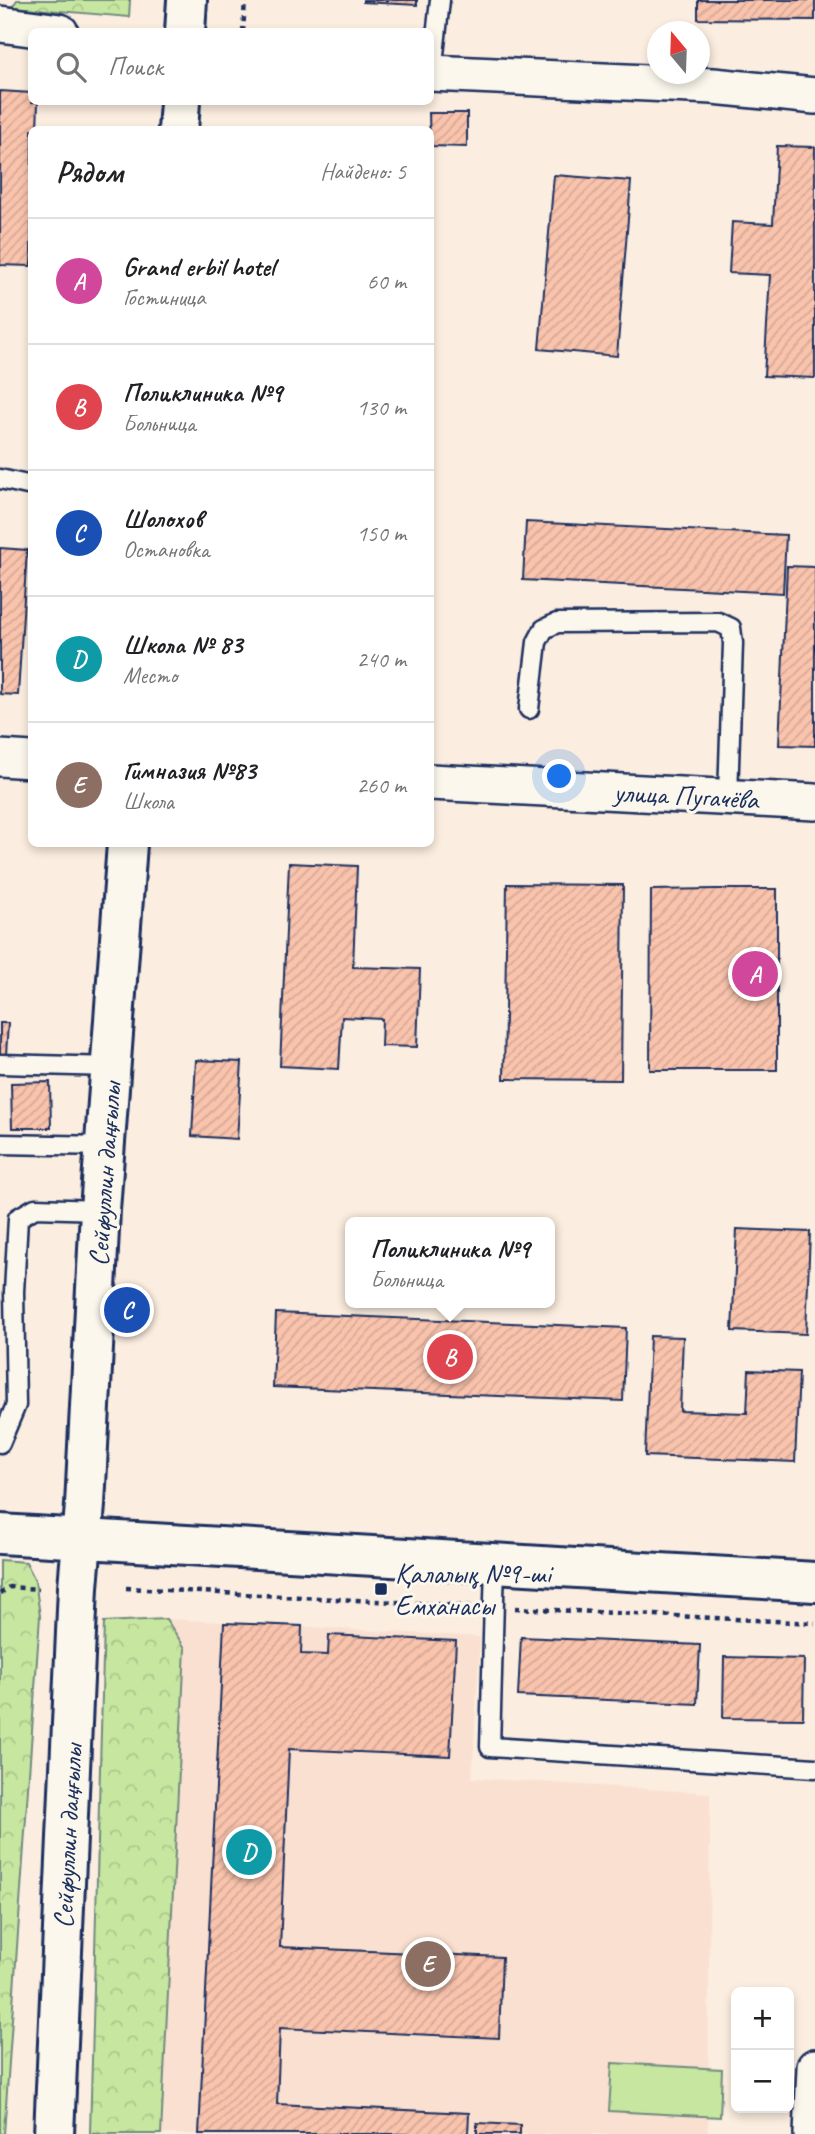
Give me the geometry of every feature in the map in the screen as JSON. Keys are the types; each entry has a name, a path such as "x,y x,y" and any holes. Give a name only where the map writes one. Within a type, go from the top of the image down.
{"main road":[{"path":"185,28 187,0"},
{"path":"178,126 180,105"},
{"name":"Сейфуллин даңғылы","path":"54,2134 100,1210 127,847"},
{"path":"0,1534 83,1522 495,1563 815,1582"}],"street":[{"path":"0,24 30,28"},
{"path":"434,73 713,86 815,96"},
{"path":"0,758 28,760"},
{"name":"улица Пугачёва","path":"434,782 815,802"},
{"path":"812,2134 815,2067"}],"lane":[{"path":"434,49 440,0"},
{"path":"0,479 28,485"},
{"path":"529,709 537,642 544,629 557,623 718,622 732,628 728,797"},
{"path":"0,1065 112,1067"},
{"path":"0,1144 106,1146"},
{"path":"0,1443 16,1405 14,1292 18,1218 35,1208 100,1210"},
{"path":"495,1563 490,1747 815,1768"}],"path":[{"path":"243,28 245,0"},
{"path":"0,1594 9,1587 39,1589"}],"shaded area":[{"path":"166,1619 480,1637 472,1778 710,1793 708,2134 136,2134"}],"green space":[{"path":"17,0 130,0 129,17 12,7"},
{"path":"0,1560 26,1562 35,1580 40,1616 4,2134 0,2134"},
{"path":"166,1619 185,1648 161,2134 90,2134 104,1622"},
{"path":"612,2063 722,2069 720,2117 609,2111"}],"building":[{"path":"417,0 417,5 363,2"},
{"path":"698,0 815,0 815,20 698,19"},
{"path":"0,91 28,93 28,105 38,105 37,126 28,126 28,266 0,265"},
{"path":"429,113 467,113 467,147 434,146 434,126 429,126"},
{"path":"777,146 815,147 815,378 764,376 770,275 729,273 732,222 773,224"},
{"path":"554,175 631,181 617,356 539,349"},
{"path":"526,522 786,535 783,593 523,580"},
{"path":"0,548 27,550 18,695 0,694"},
{"path":"787,566 815,567 815,746 779,745"},
{"path":"289,863 357,866 353,967 420,969 417,1047 381,1046 382,1019 342,1017 339,1069 280,1066"},
{"path":"507,884 623,885 621,1080 504,1079"},
{"path":"777,889 777,1070 650,1070 651,890"},
{"path":"0,1023 8,1023 6,1055 0,1055"},
{"path":"196,1060 242,1062 237,1139 192,1136"},
{"path":"50,1082 51,1128 12,1128 11,1083"},
{"path":"737,1229 810,1232 806,1334 732,1331"},
{"path":"276,1313 626,1328 623,1401 273,1387"},
{"path":"650,1336 683,1337 680,1411 747,1413 749,1370 799,1372 795,1462 645,1456"},
{"path":"224,1623 302,1626 301,1654 328,1655 329,1635 456,1641 450,1756 289,1749 280,1947 502,1957 499,2038 280,2028 277,2104 469,2113 468,2134 199,2134"},
{"path":"521,1637 700,1645 697,1704 518,1696"},
{"path":"724,1657 804,1659 803,1719 723,1718"},
{"path":"477,2123 520,2125 520,2134 477,2134"}],"place":[{"name":"Grand erbil hotel","path":"755,974"},
{"name":"Шолохов","path":"127,1310"},
{"name":"Поликлиника №9","path":"450,1357"},
{"name":"Қалалық №9-ші Емханасы","path":"381,1589"},
{"name":"Школа № 83","path":"249,1852"},
{"name":"Гимназия №83","path":"428,1964"}]}
